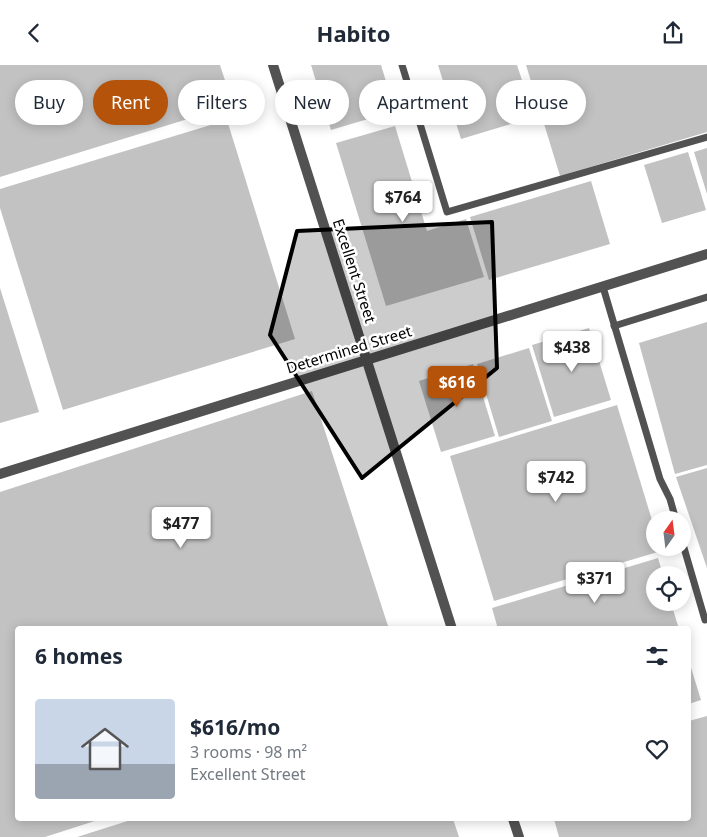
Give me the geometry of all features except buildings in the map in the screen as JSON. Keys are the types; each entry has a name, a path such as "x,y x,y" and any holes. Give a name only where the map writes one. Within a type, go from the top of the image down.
{"street":[{"name":"Excellent Street","path":"273,65 451,626"},
{"name":"Determined Street","path":"0,474 707,254"},
{"path":"514,821 519,837"}],"lane":[{"path":"402,65 448,212 707,137"},
{"path":"603,287 660,479 673,511"},
{"path":"614,326 707,297"},
{"path":"686,556 705,620"}],"highlighted area":[{"path":"492,222 497,368 362,478 270,335 297,231"}]}
